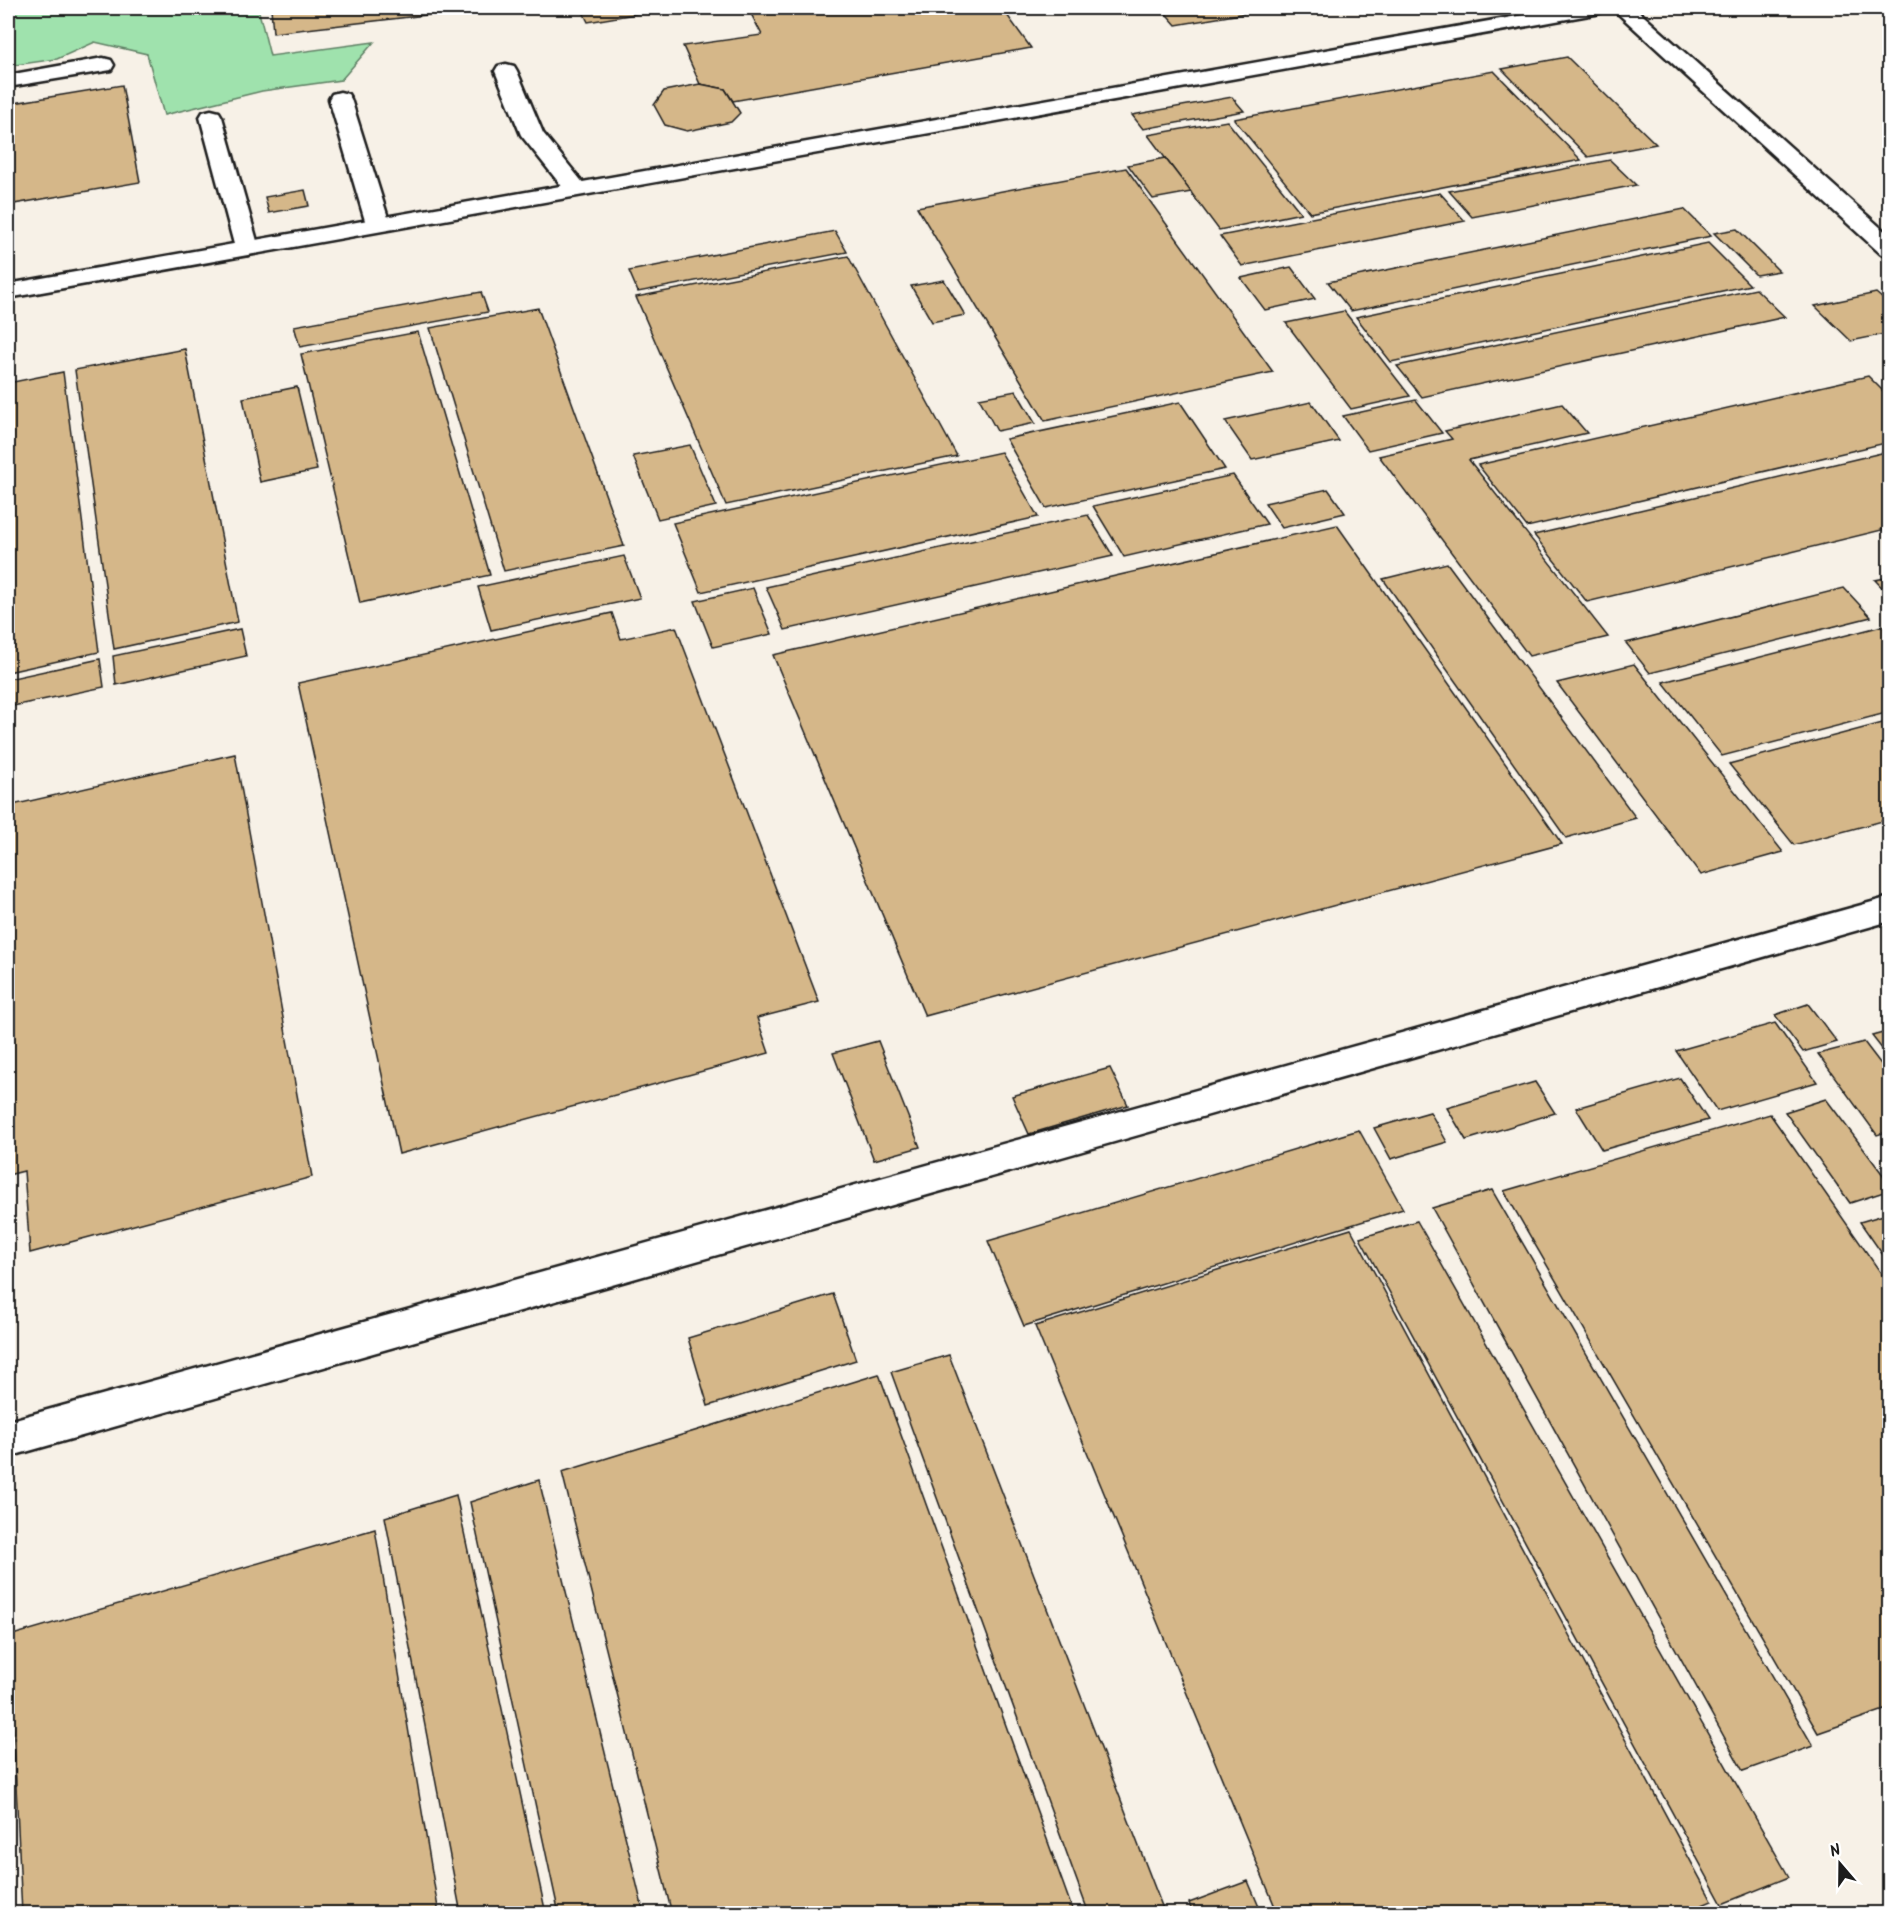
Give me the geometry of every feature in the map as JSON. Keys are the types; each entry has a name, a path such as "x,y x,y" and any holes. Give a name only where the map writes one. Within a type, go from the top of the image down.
{"street":[{"path":"8,291 1595,8"},
{"path":"1623,8 1890,249"},
{"path":"8,81 103,64"},
{"path":"506,71 532,135 576,189"},
{"path":"340,99 378,224"},
{"path":"211,117 247,248"},
{"path":"8,1439 1890,909"}],"green space":[{"path":"8,8 258,8 270,56 374,42 341,80 262,91 164,115 147,54 95,42 57,59 8,66"}],"building":[{"path":"271,8 450,8 451,12 273,33"},
{"path":"581,8 670,8 588,22"},
{"path":"748,8 1002,8 1031,48 733,101 725,89 700,84 683,46 762,35"},
{"path":"1161,8 1276,8 1176,25"},
{"path":"1567,57 1656,144 1588,157 1502,69"},
{"path":"1494,71 1581,160 1310,213 1234,119"},
{"path":"700,84 725,89 740,113 731,122 687,131 665,125 654,105 664,91"},
{"path":"122,85 140,182 8,205 8,104"},
{"path":"1232,97 1244,111 1143,129 1132,115"},
{"path":"1227,121 1301,213 1219,230 1148,135"},
{"path":"1165,158 1191,192 1153,199 1128,165"},
{"path":"1610,160 1636,185 1472,217 1449,191"},
{"path":"1126,168 1273,372 1045,421 917,207"},
{"path":"305,190 309,206 269,213 265,197"},
{"path":"1440,193 1465,221 1242,266 1220,236"},
{"path":"1684,209 1711,236 1351,311 1328,282"},
{"path":"1737,229 1779,271 1756,275 1714,233"},
{"path":"835,231 847,252 638,292 629,271"},
{"path":"1708,243 1750,285 1391,362 1356,317"},
{"path":"848,256 957,456 726,505 636,297"},
{"path":"1291,267 1315,299 1265,310 1241,278"},
{"path":"944,280 965,315 932,322 911,286"},
{"path":"1756,289 1785,317 1422,397 1397,366"},
{"path":"481,292 488,312 300,347 294,326"},
{"path":"1876,293 1890,305 1890,333 1851,341 1815,306"},
{"path":"538,308 624,546 504,571 430,328"},
{"path":"1344,311 1410,396 1351,409 1286,323"},
{"path":"418,332 490,575 360,603 301,354"},
{"path":"185,349 238,622 114,649 75,370"},
{"path":"63,372 99,652 8,672 8,383"},
{"path":"1868,376 1890,398 1890,442 1527,527 1478,465"},
{"path":"297,387 317,470 260,482 243,398"},
{"path":"1016,391 1035,423 997,431 979,398"},
{"path":"1416,400 1442,433 1368,450 1343,416"},
{"path":"1180,402 1225,469 1046,508 1006,439"},
{"path":"1311,402 1339,441 1252,460 1225,421"},
{"path":"1562,404 1587,433 1469,460 1608,637 1529,656 1379,456 1452,439 1445,431"},
{"path":"690,445 716,506 658,519 633,456"},
{"path":"1890,451 1890,528 1587,602 1534,535"},
{"path":"1001,452 1038,517 701,592 673,523"},
{"path":"1233,475 1267,524 1124,557 1093,506"},
{"path":"1328,489 1345,513 1282,528 1265,503"},
{"path":"1088,515 1113,556 785,630 766,587"},
{"path":"1337,525 1562,844 925,1016 773,655"},
{"path":"624,556 640,598 491,630 478,587"},
{"path":"1447,563 1636,818 1566,838 1383,579"},
{"path":"1890,577 1890,596 1875,580"},
{"path":"753,588 772,634 713,647 695,601"},
{"path":"1844,588 1871,617 1650,673 1626,643"},
{"path":"612,613 621,639 676,627 819,1002 757,1018 769,1053 399,1154 298,683"},
{"path":"1890,624 1890,712 1722,756 1663,682"},
{"path":"240,629 246,656 116,685 113,656"},
{"path":"100,659 104,687 8,707 8,679"},
{"path":"1634,664 1783,852 1701,875 1557,683"},
{"path":"1890,721 1890,819 1794,845 1729,764"},
{"path":"235,754 312,1177 30,1253 24,1171 8,1175 8,806"},
{"path":"1808,1004 1837,1042 1803,1052 1775,1015"},
{"path":"1775,1023 1817,1082 1717,1111 1676,1051"},
{"path":"1890,1031 1890,1059 1872,1036"},
{"path":"878,1041 920,1147 874,1160 833,1053"},
{"path":"1864,1042 1890,1076 1890,1131 1877,1135 1818,1054"},
{"path":"1110,1068 1128,1105 1029,1134 1012,1096"},
{"path":"1680,1078 1708,1120 1602,1150 1576,1108"},
{"path":"1535,1082 1555,1113 1466,1140 1447,1108"},
{"path":"1826,1099 1890,1184 1890,1190 1850,1203 1785,1112"},
{"path":"1430,1112 1447,1142 1391,1159 1374,1128"},
{"path":"1770,1114 1890,1286 1890,1708 1818,1733 1504,1191"},
{"path":"1359,1130 1403,1209 1024,1326 988,1241"},
{"path":"1492,1190 1813,1746 1743,1771 1432,1208"},
{"path":"1890,1213 1890,1265 1860,1222"},
{"path":"1417,1221 1789,1877 1722,1904 1360,1238"},
{"path":"1351,1229 1712,1901 1681,1914 1278,1914 1035,1326"},
{"path":"833,1294 856,1360 708,1406 688,1338"},
{"path":"949,1355 1165,1914 1089,1914 891,1372"},
{"path":"879,1374 1074,1914 672,1914 562,1472"},
{"path":"539,1480 644,1914 559,1914 470,1502"},
{"path":"456,1495 546,1914 461,1914 385,1517"},
{"path":"375,1529 439,1914 22,1914 9,1636"},
{"path":"1248,1881 1262,1914 1193,1914 1189,1903"}]}
